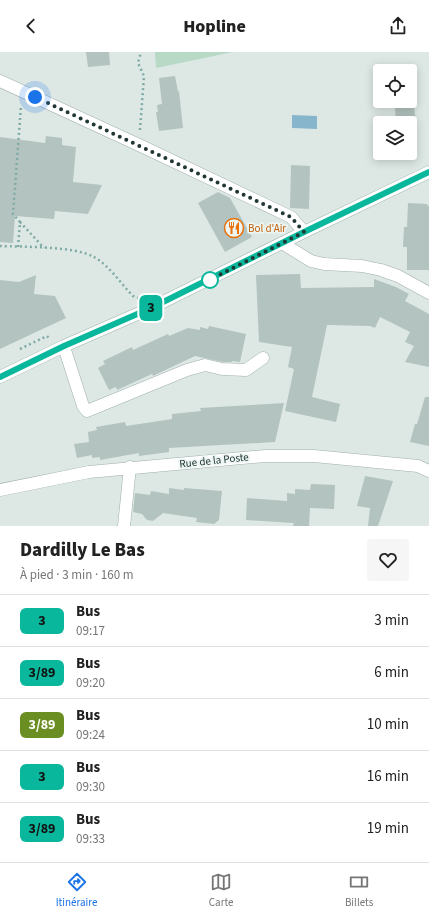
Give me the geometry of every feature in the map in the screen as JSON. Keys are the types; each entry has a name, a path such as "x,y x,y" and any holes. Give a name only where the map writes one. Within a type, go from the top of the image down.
{"street":[{"path":"0,81 291,217 304,232"},
{"path":"0,377 64,346 151,308 429,172"},
{"path":"282,243 311,261 324,264 362,266 381,270 398,276 429,293"},
{"path":"66,353 83,406 87,411 187,370 205,365 222,369 246,370 263,358"},
{"name":"Rue de la Poste","path":"0,490 73,474 265,456 314,456 418,466 429,471"},
{"path":"124,526 130,468"}],"path":[{"path":"139,145 144,76 138,63 141,52"},
{"path":"20,102 21,113 13,214 45,249"},
{"path":"18,247 20,222"},
{"path":"0,246 74,250 94,257 110,270 133,296 142,299"}],"green space":[{"path":"155,52 233,52 156,68"}],"water":[{"path":"292,115 317,116 317,129 292,128"}],"building":[{"path":"86,52 109,52 110,65 88,67"},
{"path":"175,76 178,92 179,91 183,128 159,131 156,112 158,112 157,105 162,104 159,78"},
{"path":"395,108 414,108 415,116 396,116"},
{"path":"46,136 62,138 62,145 76,147 73,182 102,185 88,214 55,211 54,219 15,216 13,243 0,242 0,137 45,143"},
{"path":"291,165 310,166 309,209 290,208"},
{"path":"218,192 230,198 252,237 225,252 198,203"},
{"path":"408,203 427,204 429,206 429,270 407,270 407,247 403,247 404,227 407,227"},
{"path":"300,274 301,288 374,287 374,279 396,287 409,294 405,301 429,314 429,367 405,362 414,346 405,342 410,332 380,317 375,328 370,326 327,325 312,397 340,404 336,422 285,411 294,369 288,367 292,347 259,342 256,275"},
{"path":"36,275 34,294 55,296 66,318 0,349 0,280 19,282"},
{"path":"209,326 246,334 240,362 223,362 195,356 153,376 152,374 117,390 116,387 109,390 98,368 105,364 103,361 132,347 133,350 168,334 169,336 188,328 200,330 200,327 208,329"},
{"path":"425,397 429,397 429,446 410,442"},
{"path":"284,403 275,442 169,448 169,452 139,456 139,453 100,460 100,457 92,458 92,455 77,458 74,444 89,442 88,432 97,430 96,427 125,422 126,426 172,419 172,414 201,411 200,408"},
{"path":"365,476 393,481 378,526 368,526 370,508 357,506"},
{"path":"311,484 335,485 334,509 310,508 309,526 293,526 294,523 246,520 247,498 287,501 287,493 295,494 295,489 310,490"},
{"path":"169,488 222,491 219,520 214,524 196,522 197,518 163,513 153,521 147,520 142,514 133,512 135,493 150,495 151,491 169,494"}],"bus line":[{"name":"3","path":"0,377 64,346 151,308 429,172"}],"place":[{"name":"Bol d'Air","path":"234,228"}],"route":[{"path":"35,97 291,217 304,232 210,280"}]}
